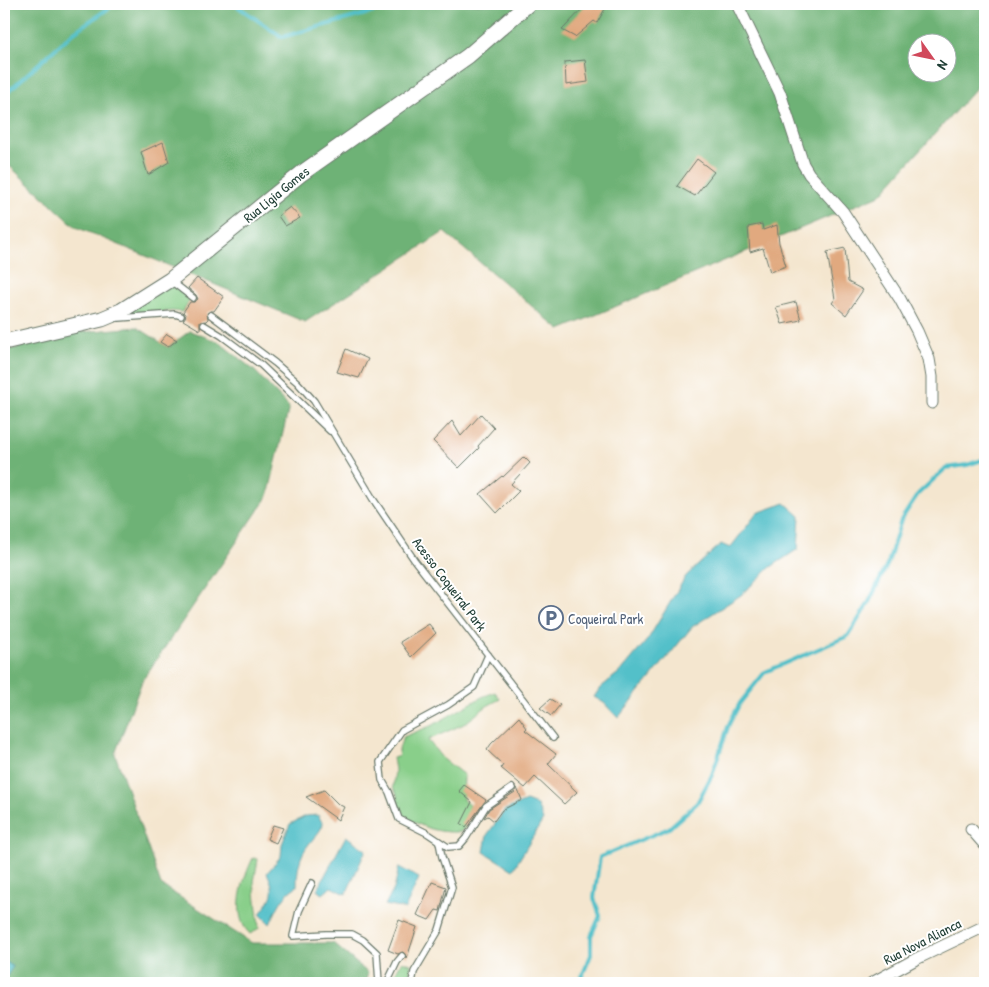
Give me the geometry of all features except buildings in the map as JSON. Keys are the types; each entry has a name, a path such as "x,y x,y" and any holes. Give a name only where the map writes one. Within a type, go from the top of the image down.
{"street":[{"name":"Rua Ligia Gomes","path":"4,342 102,319 121,311 170,280 302,173 468,56 528,4"},
{"path":"737,4 780,93 803,164 809,174 843,212 900,299 917,331 929,359 932,377 932,402"},
{"path":"971,829 985,845"},
{"name":"Rua Nova Alianca","path":"872,983 985,926"}],"lane":[{"path":"170,280 193,298"},
{"path":"102,319 175,314 181,316"},
{"name":"Acesso Coqueiral Park","path":"211,315 251,344 297,382 314,401 373,499 415,561 553,738"},
{"name":"Acesso Coqueiral Park","path":"204,325 261,365 337,438"},
{"path":"488,654 481,675 474,687 448,705 402,730 380,762 382,780 389,792 399,819 427,833 448,847 459,846 486,806 512,788"},
{"path":"412,983 414,972 439,930 452,887 439,842"},
{"path":"312,883 299,911 294,936 352,934 363,940 376,954 379,983"},
{"path":"387,983 402,956"}],"green space":[{"path":"4,4 985,4 985,78 880,195 560,330 444,232 305,322 76,227 4,161"},
{"path":"170,280 190,300 182,312 172,311 102,319"},
{"path":"137,327 168,347 190,331 219,342 255,371 289,407 268,496 142,681 115,754 161,885 252,943 333,943 368,973 365,983 4,983 4,351 72,333"},
{"path":"495,692 500,699 487,706 464,724 428,740 442,758 464,775 463,800 470,806 469,823 461,832 443,831 422,826 399,814 397,795 393,787 395,770 393,758 399,756 398,752 403,737 433,725 482,697"},
{"path":"253,858 258,859 254,882 259,928 250,934 244,926 241,917 240,897 242,886"},
{"path":"402,961 411,964 409,983 390,983"}],"water":[{"path":"785,503 800,516 798,549 771,567 741,595 692,627 618,718 604,703 594,697 600,688 622,670 648,639 686,576 721,544 730,548 757,513"},
{"path":"526,801 537,805 543,820 513,870 484,852 487,835 505,810"},
{"path":"318,815 323,824 303,854 298,869 297,886 284,898 270,924 260,914 272,895 272,885 267,873 281,856 282,844 290,824 306,816"},
{"path":"346,836 366,850 346,894 331,887 323,894 317,890"},
{"path":"399,867 419,878 405,909 385,905 394,889"},
{"path":"4,960 13,967 4,980"}],"waterway":[{"path":"4,95 74,32 115,4"},
{"path":"234,4 282,37 373,12 378,4"},
{"path":"579,983 591,955 591,936 600,916 594,898 600,857 669,828 697,803 712,775 729,724 740,703 765,672 848,636 868,604 888,563 901,520 918,494 946,468 967,465 985,459"}],"place":[{"name":"Coqueiral Park","path":"551,618"}]}
